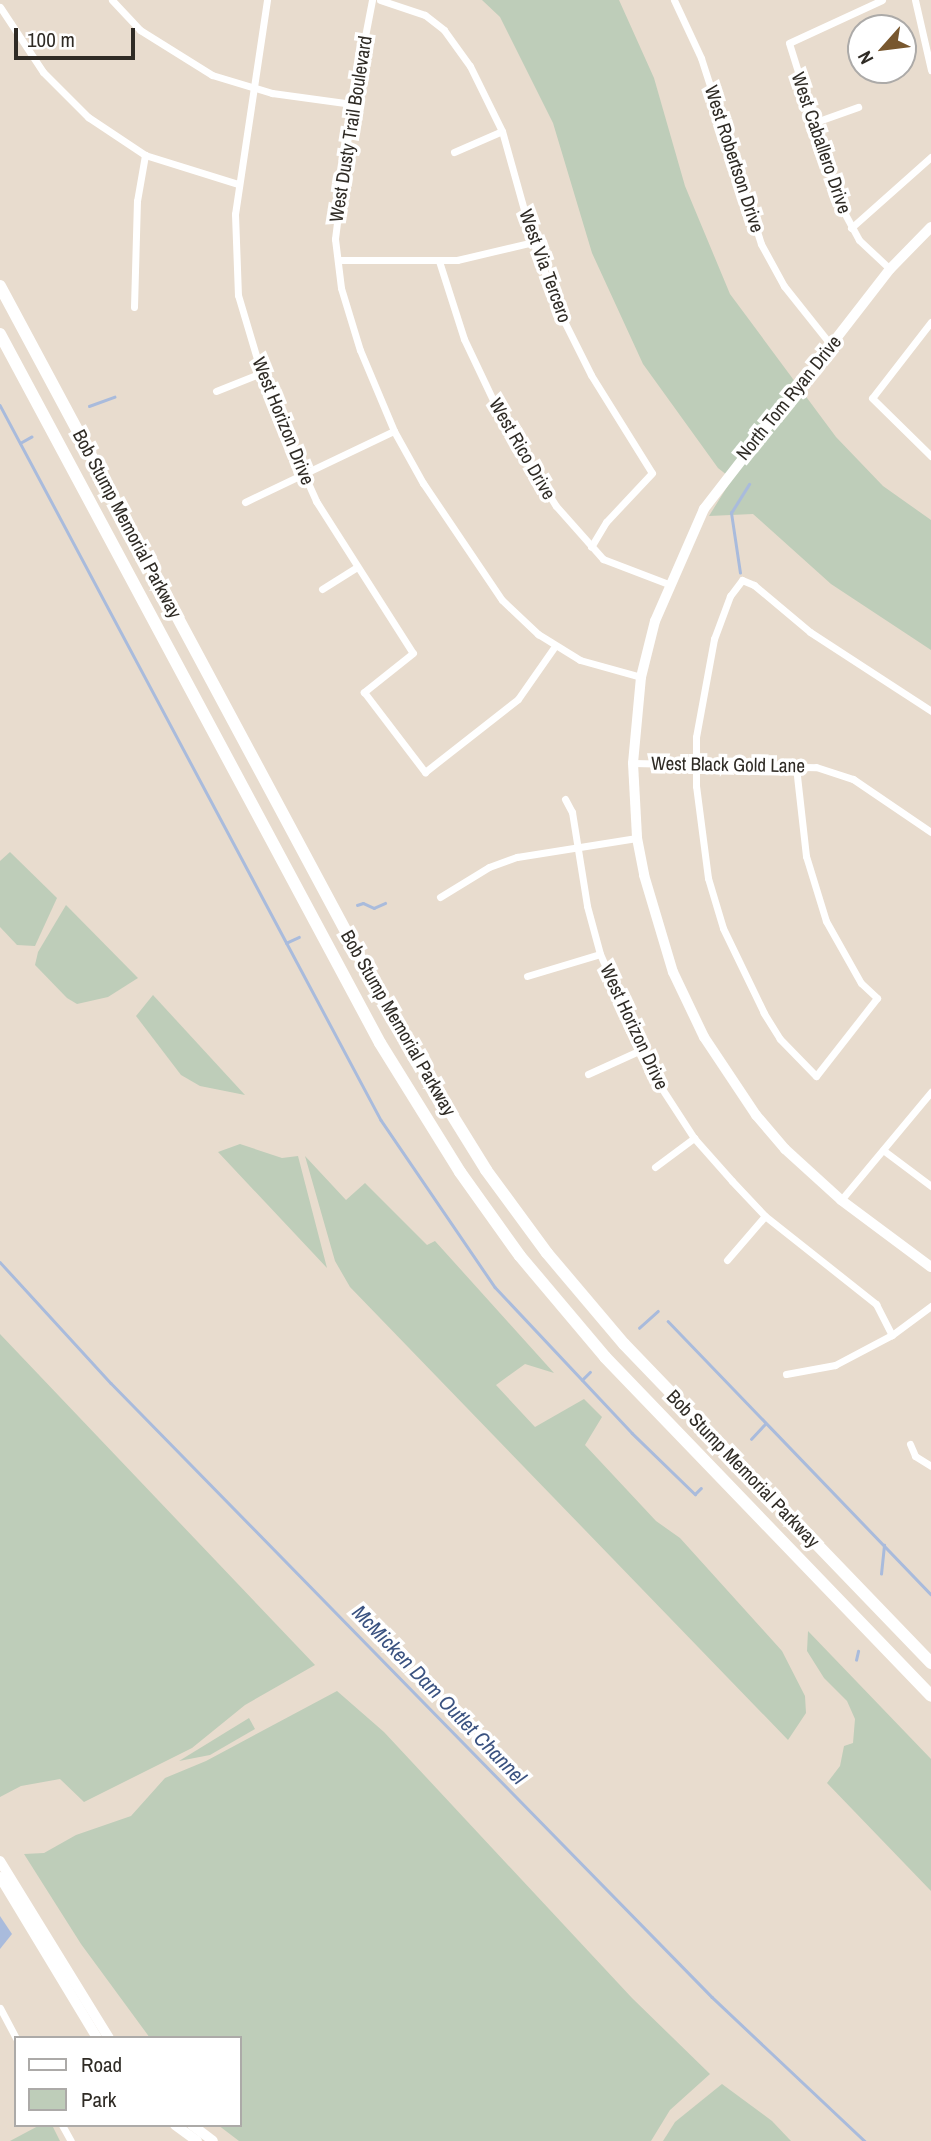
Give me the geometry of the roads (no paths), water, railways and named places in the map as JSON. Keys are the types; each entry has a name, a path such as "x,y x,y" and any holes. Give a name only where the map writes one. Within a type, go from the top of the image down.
{"highway":[{"name":"Bob Stump Memorial Parkway","path":"0,286 395,1023 486,1170 547,1253 624,1344 931,1663"},
{"name":"Bob Stump Memorial Parkway","path":"0,334 380,1043 460,1172 520,1256 605,1357 931,1696"}],"street":[{"path":"112,0 140,30 170,53 212,75 252,87 352,104"},
{"name":"West Horizon Drive","path":"267,0 238,184 234,251 239,295 261,373 304,475 355,568 413,653 364,692 425,772 518,699 555,646"},
{"name":"West Dusty Trail Boulevard","path":"372,0 352,104 337,207 338,260 350,320 394,431 471,561 502,600 555,646 618,674 641,677"},
{"name":"West Via Tercero","path":"380,0 425,15 444,30 470,66 502,131 533,242 561,315 591,375 652,473 606,522 591,547"},
{"name":"West Robertson Drive","path":"674,0 705,71 761,244 784,286 831,345"},
{"name":"West Caballero Drive","path":"881,0 789,43 813,123 851,228 890,270"},
{"path":"915,0 931,70"},
{"path":"0,7 43,72 88,117 145,155 238,184"},
{"path":"813,123 858,107"},
{"path":"454,152 502,131"},
{"path":"134,307 137,201 145,155"},
{"path":"851,228 931,157"},
{"name":"North Tom Ryan Drive","path":"931,227 890,270 706,506 668,584 641,677 633,763 637,838 658,929 688,1010 756,1115 841,1200 931,1267"},
{"path":"338,260 439,261 487,255 533,242"},
{"name":"West Rico Drive","path":"439,261 464,339 503,421 556,506 603,559 668,584"},
{"path":"931,322 872,398 931,456"},
{"path":"216,391 261,373"},
{"path":"245,502 394,431"},
{"path":"322,589 355,568"},
{"path":"796,767 806,856 826,921 860,983 877,998 816,1076 780,1040 764,1013 723,928 708,878 696,765 700,702 712,648 730,596 742,580 754,584 810,632 931,711"},
{"name":"West Black Gold Lane","path":"633,763 816,767 853,779 931,832"},
{"name":"West Horizon Drive","path":"565,799 572,812 600,954 641,1049 694,1138 765,1216 876,1304 892,1335"},
{"path":"440,897 489,867 517,857 637,838"},
{"path":"527,976 600,954"},
{"path":"588,1074 641,1049"},
{"path":"841,1200 931,1092"},
{"path":"655,1167 694,1138"},
{"path":"883,1150 931,1186"},
{"path":"727,1260 765,1216"},
{"path":"786,1374 835,1364 892,1335 931,1306"},
{"path":"910,1444 915,1456 931,1466"},
{"path":"1,1869 96,2036"},
{"path":"1,1869 108,2036"},
{"path":"0,2008 15,2036"},
{"path":"178,2127 197,2141"},
{"path":"194,2127 213,2141"}],"water":[{"path":"0,1916 12,1934 0,1949"}],"waterway":[{"path":"89,406 114,397"},
{"path":"0,405 381,1120 495,1287 632,1433 695,1494 701,1488"},
{"path":"20,443 31,437"},
{"path":"740,573 731,513 749,484"},
{"path":"357,905 363,903 374,908 385,903"},
{"path":"286,943 299,937"},
{"name":"McMicken Dam Outlet Channel","path":"0,1262 111,1383 712,1997 865,2141"},
{"path":"639,1328 658,1311"},
{"path":"668,1321 931,1594"},
{"path":"582,1380 590,1372"},
{"path":"751,1439 765,1424"},
{"path":"881,1574 884,1545"},
{"path":"856,1660 858,1651"}]}
